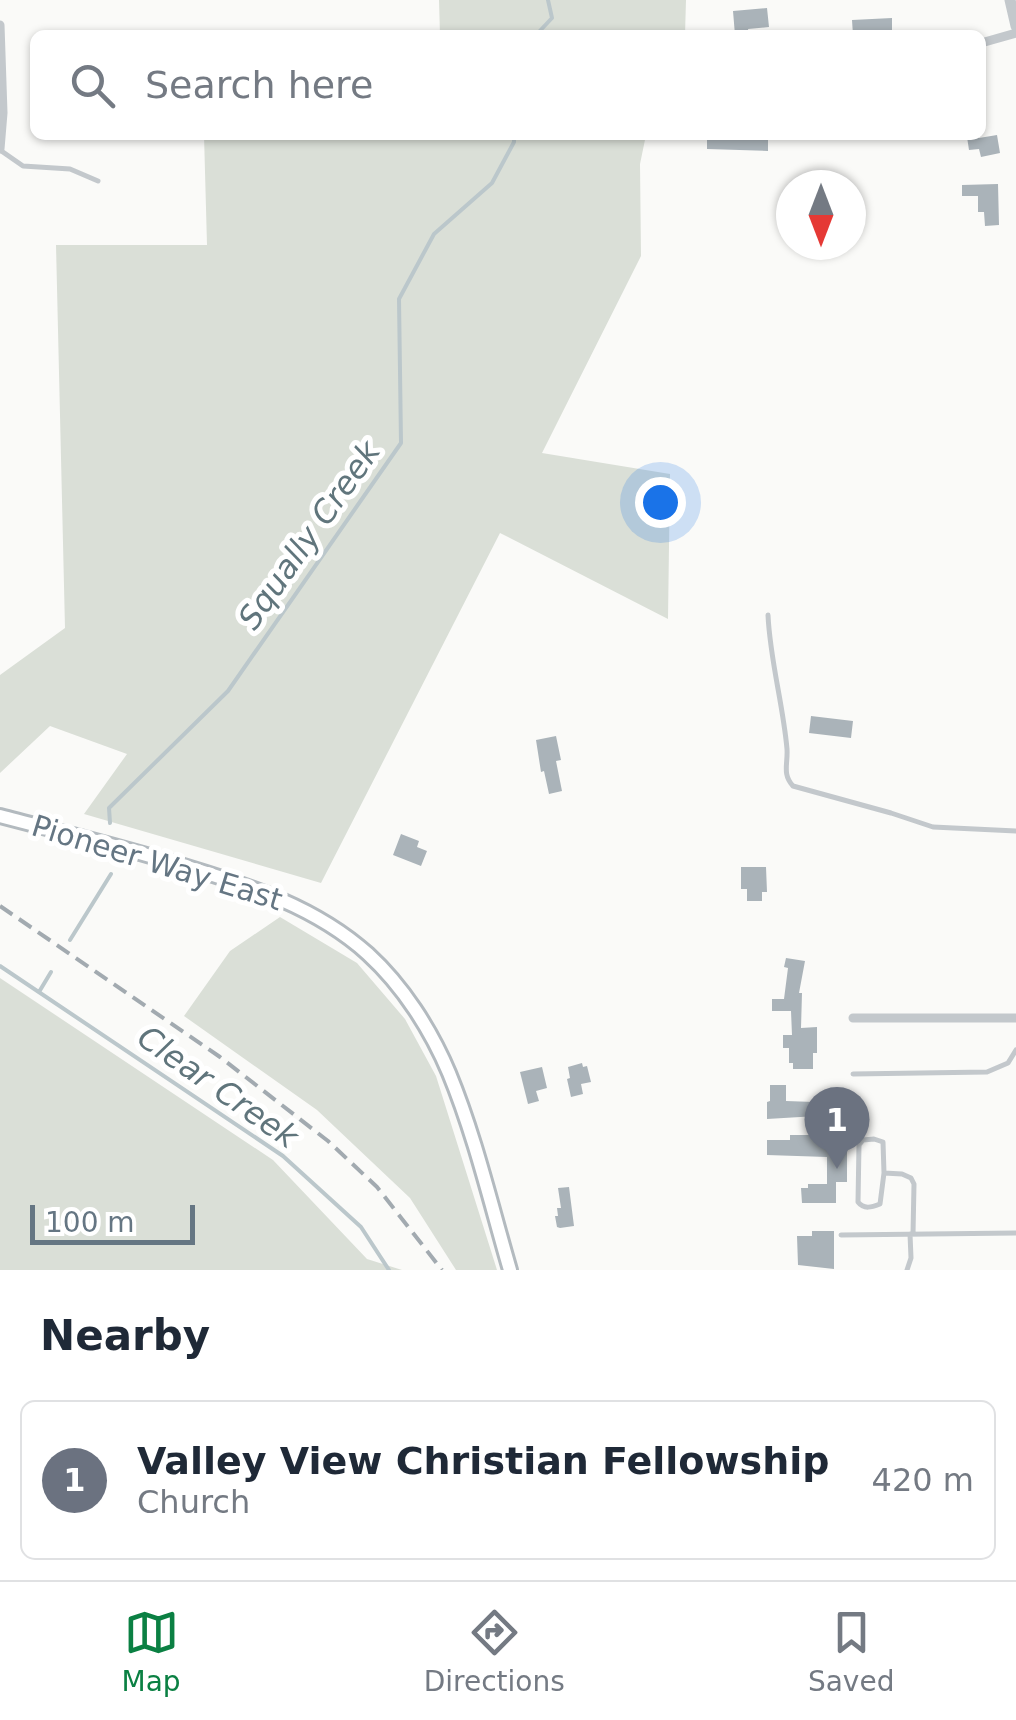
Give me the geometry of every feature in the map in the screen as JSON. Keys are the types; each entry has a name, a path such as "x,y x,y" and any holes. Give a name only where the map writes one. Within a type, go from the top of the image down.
{"main road":[{"name":"Pioneer Way East","path":"0,816 159,858 262,891 325,922 370,955 414,1008 449,1073 510,1270"}],"street":[{"path":"986,42 1016,29 1010,0"},
{"path":"0,25 0,150"},
{"path":"853,1018 1016,1018"}],"lane":[{"path":"0,150 22,166 70,169 98,181"},
{"path":"768,615 786,734 786,778 793,786 933,827 1016,831"},
{"path":"853,1074 987,1072 1008,1062 1016,1050"},
{"path":"863,1140 883,1142 884,1173 880,1204 871,1208 861,1206 859,1145 863,1140"},
{"path":"884,1173 902,1174 914,1184 911,1258 907,1270"},
{"path":"841,1235 1016,1233"}],"shaded area":[{"path":"439,0 686,0 685,30 440,30"},
{"path":"204,140 645,140 640,164 641,256 542,453 670,474 668,619 500,533 321,883 84,814 127,754 50,726 0,773 0,675 65,628 56,245 207,245"},
{"path":"280,917 357,963 405,1019 436,1076 497,1270 456,1270 410,1198 317,1110 184,1016 230,951"},
{"path":"0,978 273,1160 367,1259 402,1270 0,1270"}],"building":[{"path":"767,8 769,27 735,30 733,11"},
{"path":"892,18 892,30 853,30 852,20"},
{"path":"997,135 1000,153 981,157 979,149 969,150 967,140 986,140"},
{"path":"707,140 768,140 768,151 707,149"},
{"path":"998,184 999,225 985,226 984,212 978,212 978,196 962,196 962,185"},
{"path":"811,716 853,721 851,738 809,733"},
{"path":"556,736 562,791 549,794 536,740"},
{"path":"401,834 419,841 417,847 427,851 421,866 393,855"},
{"path":"741,867 766,867 767,892 762,892 762,901 747,901 747,889 741,889"},
{"path":"786,958 805,961 799,993 801,1028 817,1027 813,1069 793,1069 789,1048 783,1048 783,1035 792,1035 791,1011 772,1011 772,999 784,999"},
{"path":"582,1063 587,1066 591,1082 581,1084 583,1094 571,1097 568,1067"},
{"path":"542,1067 547,1088 536,1091 539,1101 528,1104 520,1072"},
{"path":"770,1085 786,1085 786,1101 842,1103 842,1109 848,1109 848,1121 843,1121 847,1182 836,1182 836,1203 802,1203 801,1188 827,1184 827,1157 767,1155 767,1140 817,1135 817,1116 767,1119"},
{"path":"569,1187 574,1226 560,1228 555,1216 557,1208 561,1208 558,1188"},
{"path":"812,1231 834,1231 834,1269 798,1265 797,1236 812,1236"}],"waterway":[{"name":"Squally Creek","path":"541,30 552,18 548,0"},
{"name":"Squally Creek","path":"110,823 109,808 228,691 401,443 399,299 434,234 492,183 514,140"},
{"name":"Squally Creek","path":"70,940 111,874"},
{"name":"Clear Creek","path":"0,966 283,1156 361,1227 389,1270"},
{"name":"Squally Creek","path":"39,992 51,972"}],"railway":[{"path":"0,906 220,1057 328,1141 377,1187 442,1270"}],"place":[{"name":"Valley View Christian Fellowship","path":"837,1169"}]}
